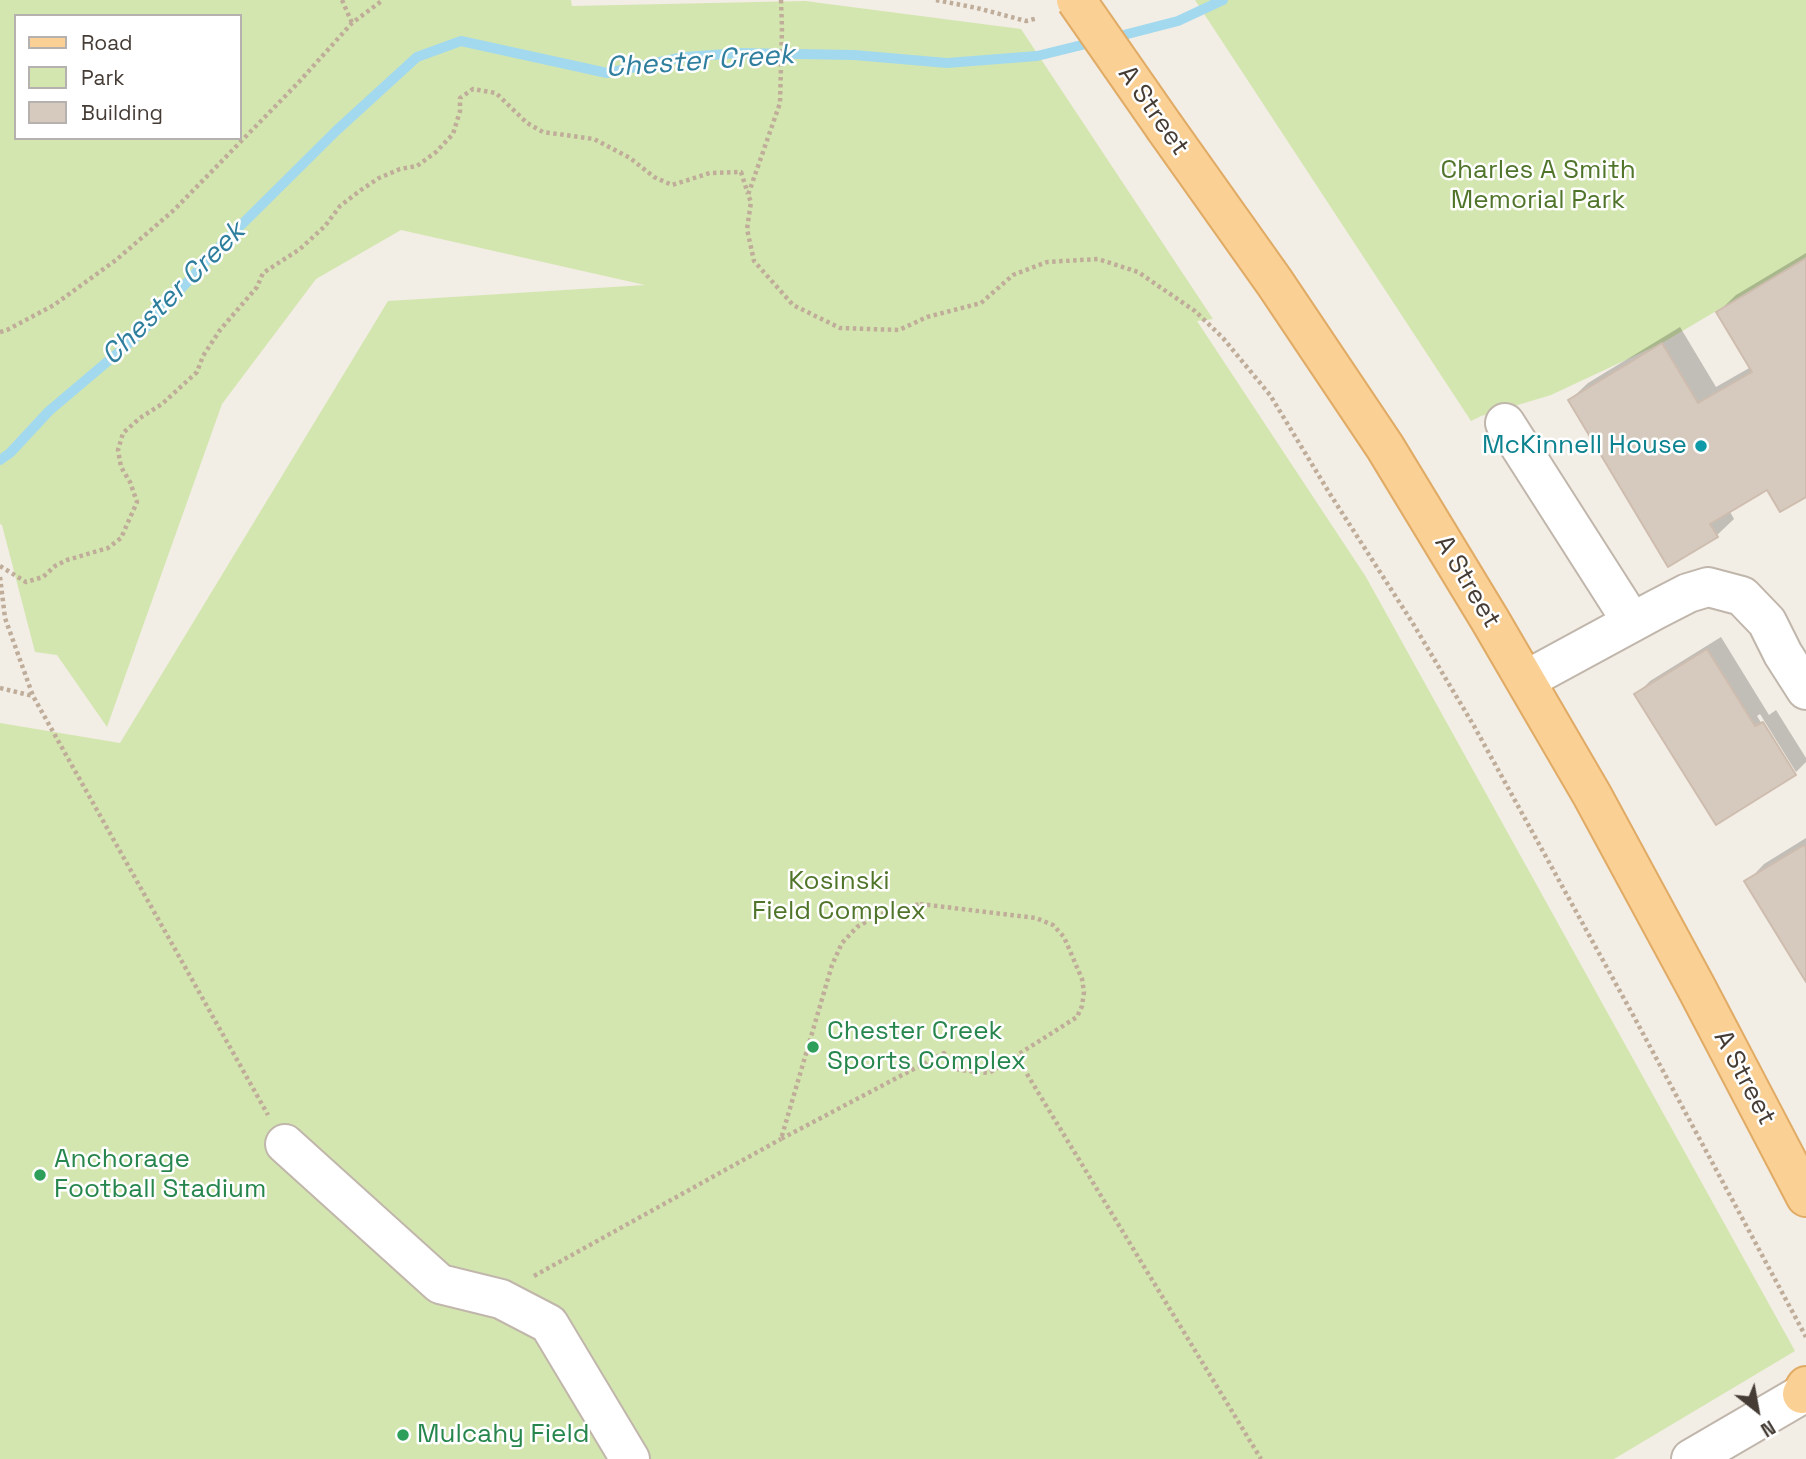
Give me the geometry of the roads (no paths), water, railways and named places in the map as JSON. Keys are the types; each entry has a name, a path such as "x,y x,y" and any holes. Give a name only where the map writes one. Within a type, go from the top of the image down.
{"main road":[{"name":"A Street","path":"1076,0 1275,283 1385,447 1592,795 1806,1197"}],"street":[{"path":"1505,423 1632,622"},
{"path":"1526,680 1688,593 1708,587 1742,596 1768,622 1783,654 1806,690"},
{"path":"285,1144 440,1284 501,1299 549,1324 630,1459"},
{"path":"1691,1459 1805,1391"}],"waterway":[{"name":"Chester Creek","path":"1112,38 1178,21 1223,0"},
{"name":"Chester Creek","path":"0,460 10,453 49,411 140,334 220,246 337,130 417,57 461,41 607,73 684,57 740,53 854,55 947,63 1037,56 1094,42"}],"place":[{"name":"McKinnell House","path":"1701,446"},
{"name":"Chester Creek Sports Complex","path":"813,1047"},
{"name":"Anchorage Football Stadium","path":"40,1175"},
{"name":"Mulcahy Field","path":"403,1435"}],"park label":[{"name":"Charles A Smith Memorial Park","path":"1538,186"},
{"name":"Kosinski Field Complex","path":"839,897"}]}
